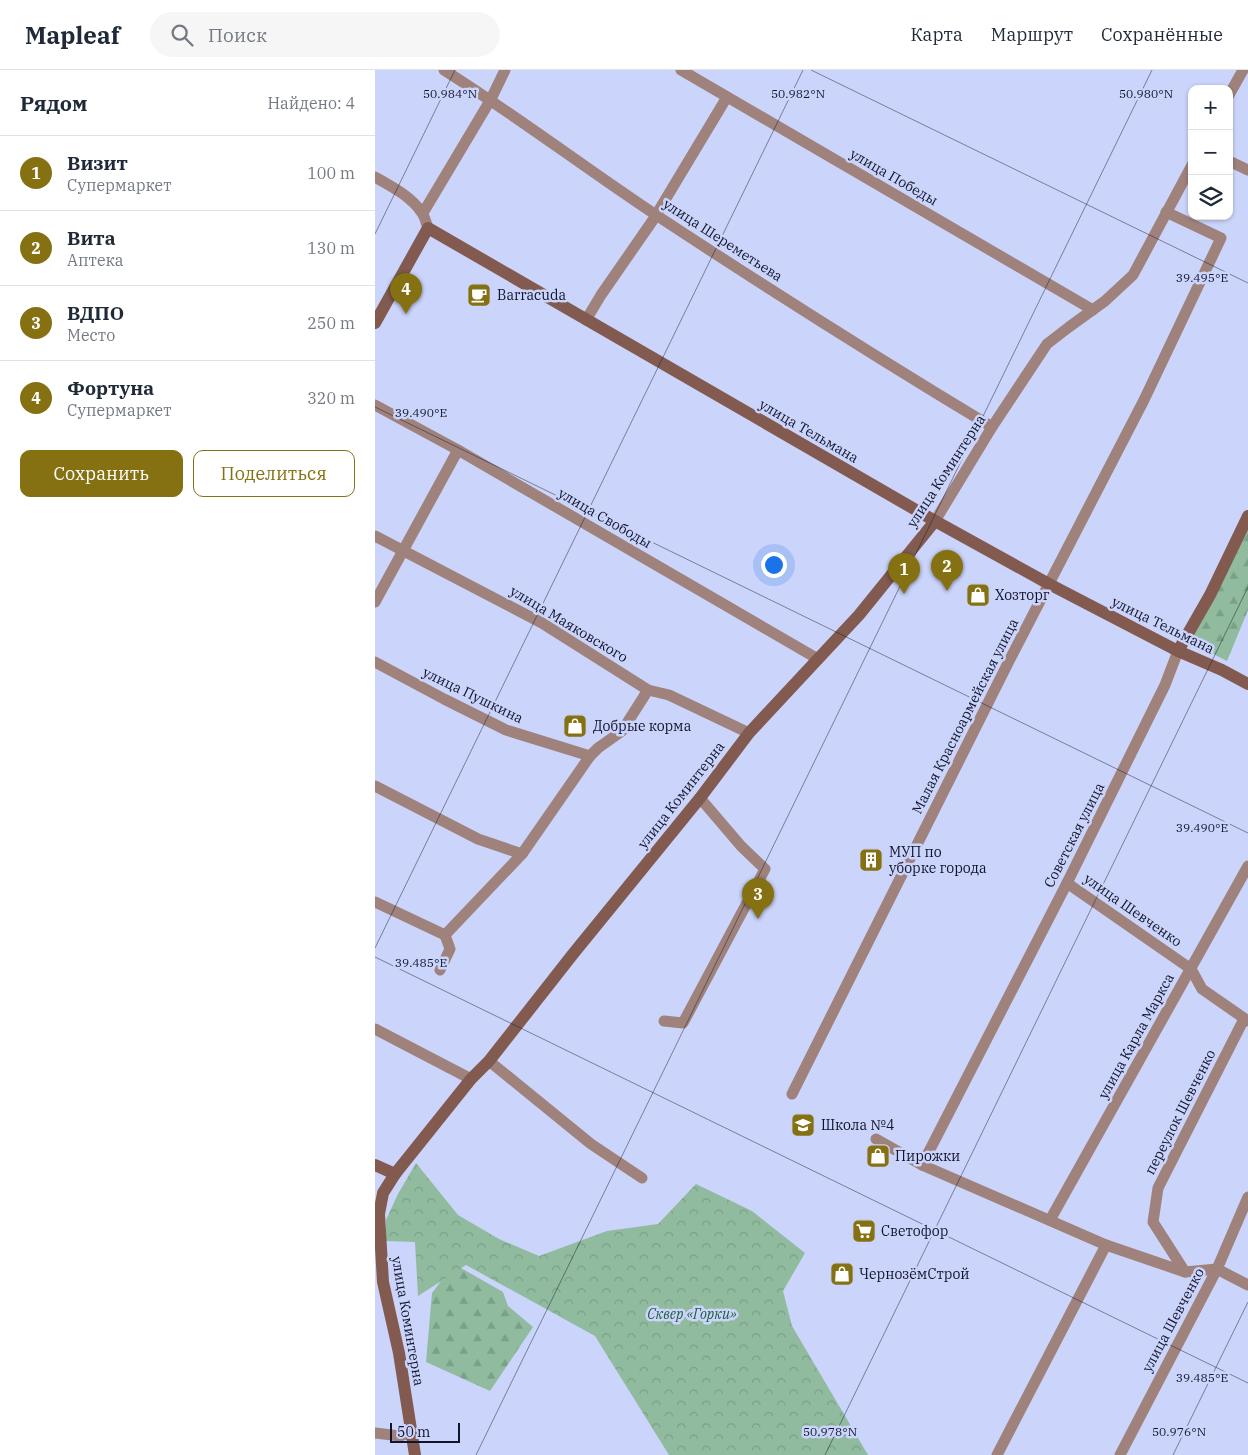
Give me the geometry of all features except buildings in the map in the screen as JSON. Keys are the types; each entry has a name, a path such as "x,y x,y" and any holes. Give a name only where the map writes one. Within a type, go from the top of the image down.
{"street":[{"name":"улица Шереметьева","path":"444,70 491,99 655,215 879,359 992,427"},
{"path":"423,213 491,99 505,70"},
{"name":"улица Победы","path":"681,70 1093,310"},
{"path":"1233,89 1243,70"},
{"path":"586,320 655,215 727,97"},
{"path":"1233,163 1248,170"},
{"path":"1166,212 1188,172"},
{"path":"375,177 396,189 423,213 428,228 375,322"},
{"name":"улица Коминтерна","path":"415,1455 399,1353 383,1282 377,1216 383,1193 471,1079 489,1061 749,734 859,615 935,521 992,427 1047,344 1105,301 1133,274 1166,212"},
{"name":"Малая Красноармейская улица","path":"792,1094 1144,400 1221,238 1166,212"},
{"name":"улица Тельмана","path":"428,228 935,521 1049,584 1178,651 1222,670 1248,684"},
{"name":"улица Свободы","path":"375,405 458,450 818,659"},
{"path":"375,602 458,450"},
{"name":"Советская улица","path":"921,1165 1067,883 1165,685 1178,651 1209,595 1248,516"},
{"name":"улица Маяковского","path":"375,536 542,623 648,690 669,696 749,734"},
{"name":"улица Пушкина","path":"375,662 506,730 590,756"},
{"path":"445,935 523,854 590,756 622,731 648,690"},
{"path":"375,786 479,839 523,854"},
{"path":"664,1021 683,1023 765,869 741,846 699,798"},
{"name":"улица Карла Маркса","path":"1050,1220 1248,866"},
{"name":"улица Шевченко","path":"1067,883 1191,969 1201,988 1246,1020"},
{"path":"375,902 445,935 450,949 439,970"},
{"name":"переулок Шевченко","path":"1185,1272 1153,1222 1158,1188 1246,1020"},
{"path":"375,1029 471,1079"},
{"path":"489,1061 591,1144 642,1178"},
{"path":"876,1139 921,1165 1105,1245 1185,1272 1217,1269 1248,1285"},
{"path":"375,1165 393,1178"},
{"path":"375,1175 393,1178"},
{"name":"улица Шевченко","path":"1120,1455 1217,1269 1248,1197"},
{"path":"997,1455 1105,1245"},
{"path":"375,1433 400,1436 412,1432"}],"green space":[{"path":"1248,528 1248,610 1227,661 1190,642"},
{"name":"Сквер «Горки»","path":"416,1163 458,1215 499,1239 539,1256 607,1231 658,1224 696,1184 752,1211 805,1253 783,1291 792,1326 868,1455 669,1455 595,1336 466,1265 418,1296 415,1242 386,1241 386,1220"},
{"path":"454,1264 503,1292 508,1306 533,1327 490,1391 426,1362 432,1293"}],"place":[{"name":"Barracuda","path":"479,295"},
{"name":"Фортуна","path":"406,314"},
{"name":"Вита","path":"947,591"},
{"name":"Визит","path":"904,594"},
{"name":"Хозторг","path":"978,595"},
{"name":"Добрые корма","path":"575,726"},
{"name":"МУП по уборке города","path":"871,860"},
{"name":"ВДПО","path":"758,919"},
{"name":"Школа №4","path":"803,1125"},
{"name":"Пирожки","path":"878,1156"},
{"name":"Светофор","path":"864,1231"},
{"name":"ЧернозёмСтрой","path":"842,1274"}]}
